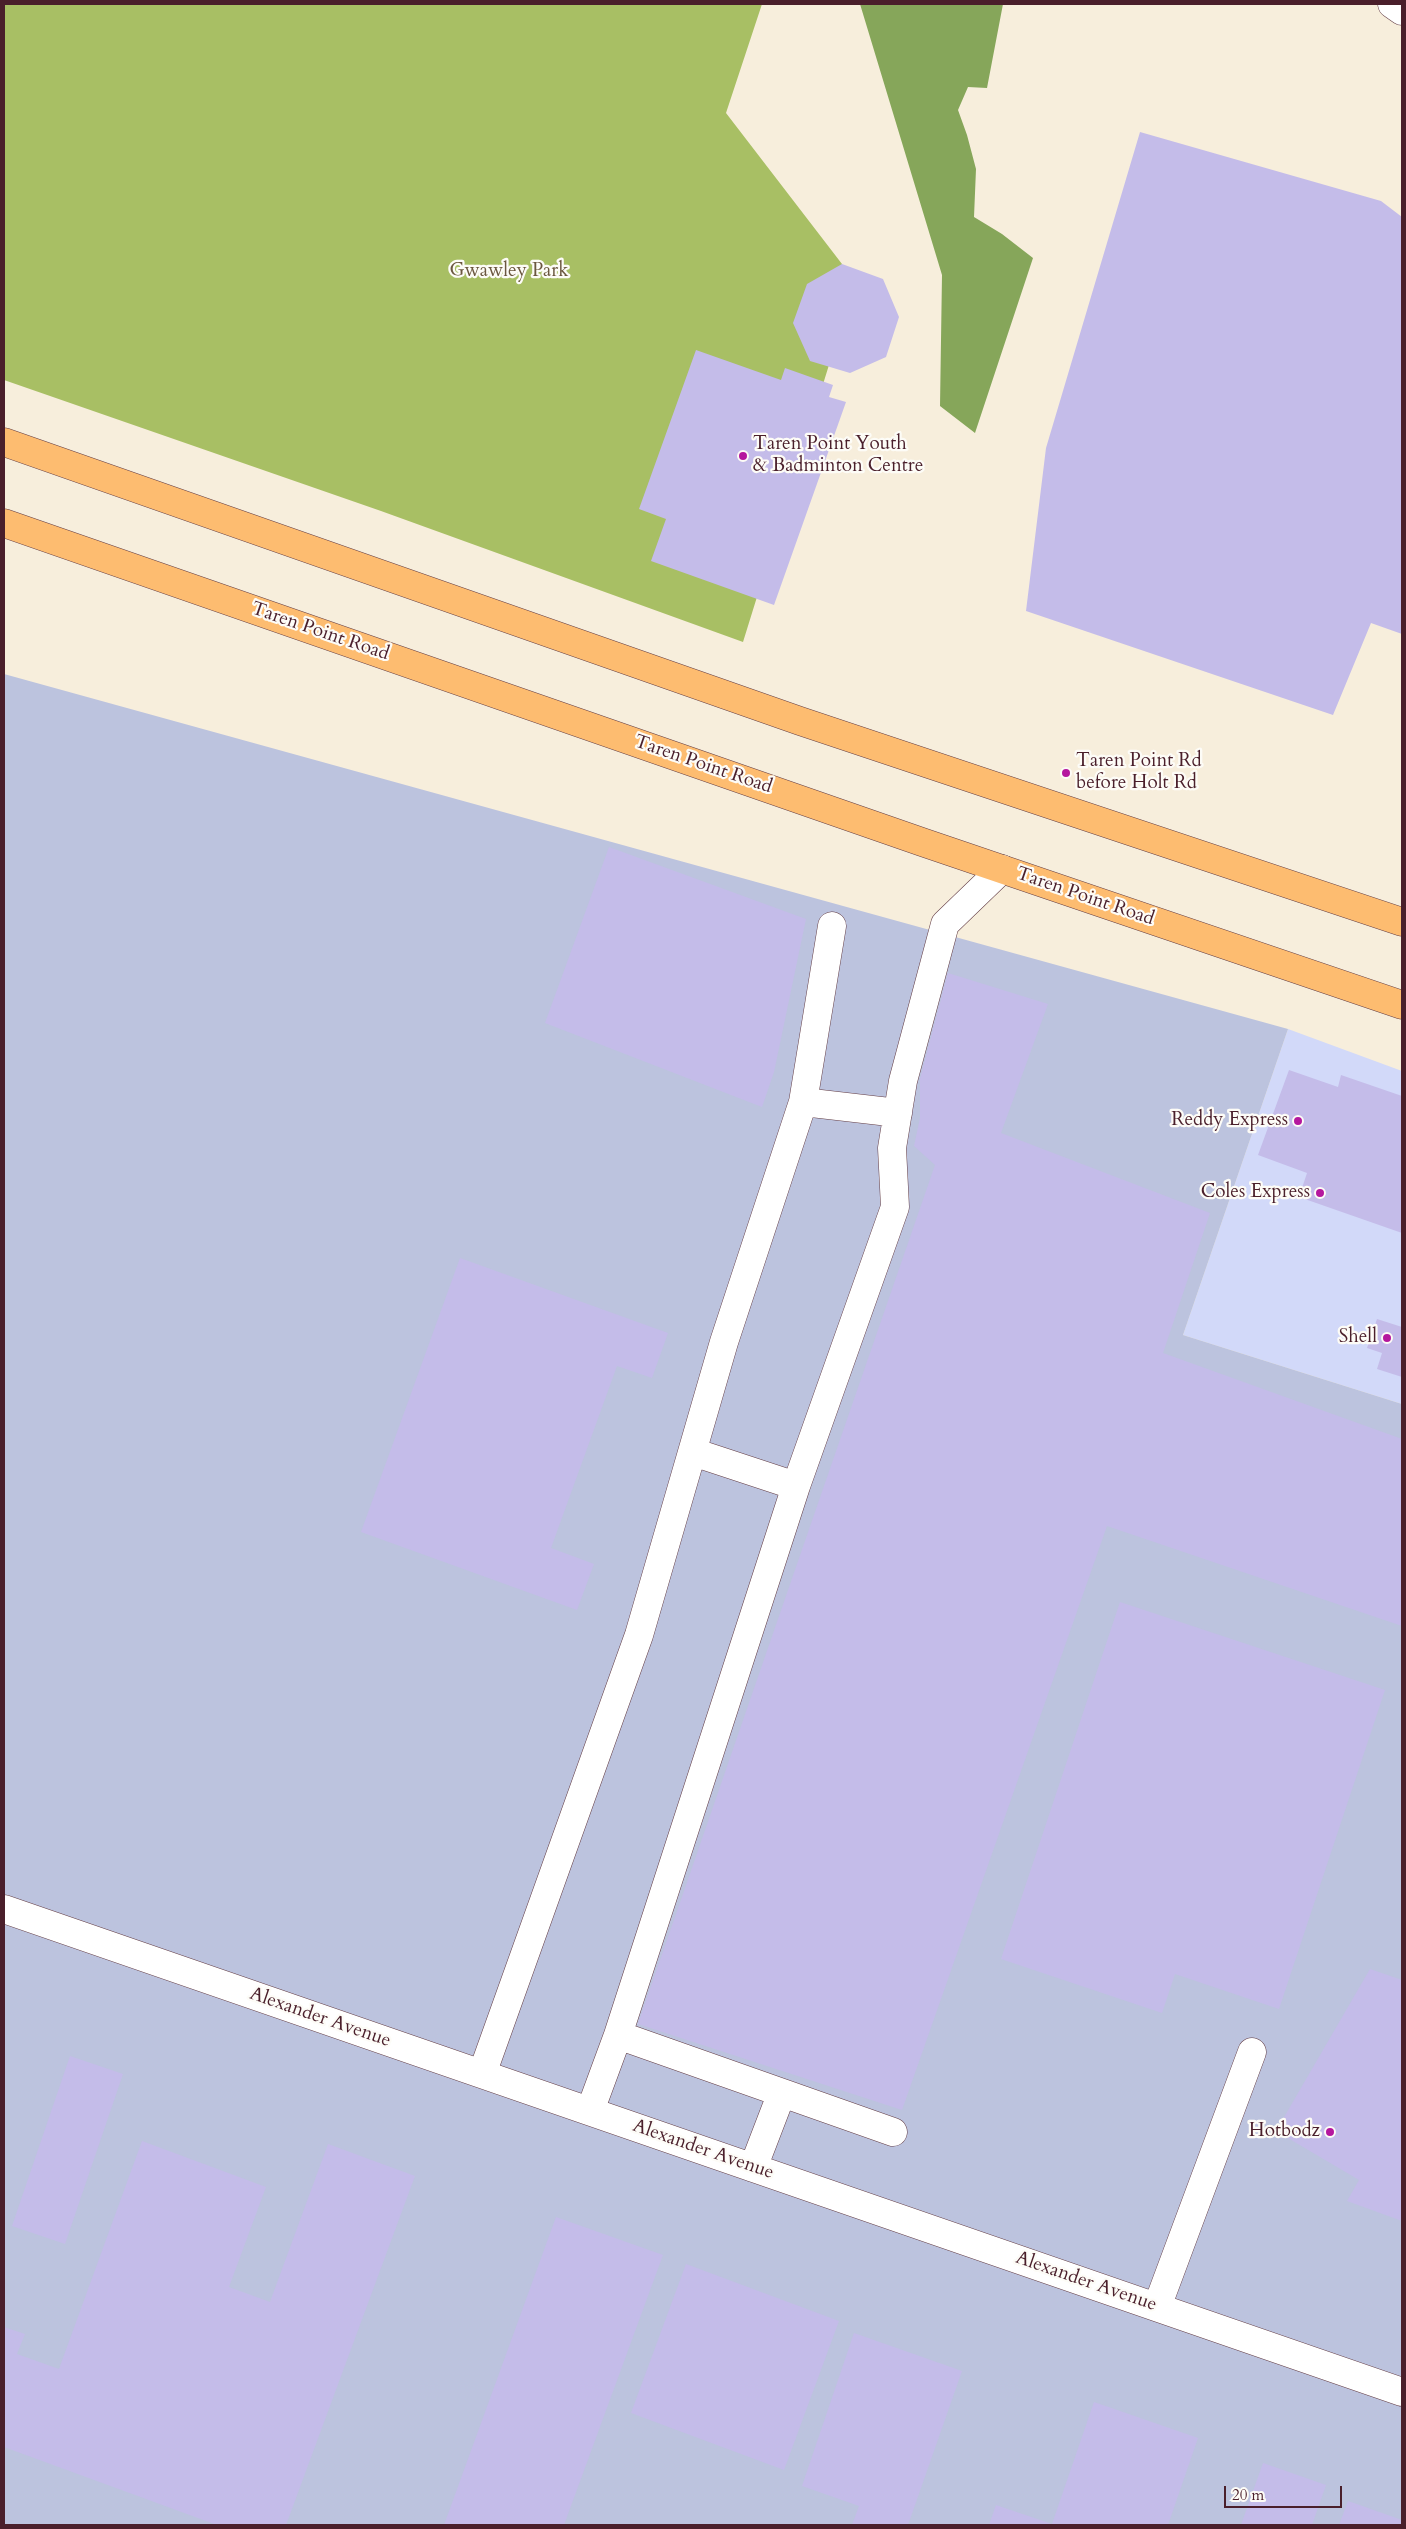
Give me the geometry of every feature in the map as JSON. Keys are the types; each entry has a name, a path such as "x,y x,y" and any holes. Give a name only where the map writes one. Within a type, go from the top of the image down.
{"main road":[{"path":"4,442 810,724 1402,922"},
{"name":"Taren Point Road","path":"4,523 1002,869 1402,1005"}],"street":[{"path":"1392,4 1402,11"},
{"path":"590,2111 618,2035 796,1486 895,1207 892,1148 903,1082 945,924 1002,869"},
{"path":"482,2074 639,1635 724,1342 803,1102 832,926"},
{"path":"803,1102 898,1113"},
{"path":"692,1452 796,1486"},
{"name":"Alexander Avenue","path":"4,1909 1402,2392"},
{"path":"618,2035 781,2095 893,2132"},
{"path":"1157,2307 1252,2052"},
{"path":"753,2168 781,2095"}],"shaded area":[{"path":"4,674 1288,1029 1183,1335 1402,1404 1402,2525 4,2525"},
{"name":"Coles Express","path":"1288,1029 1402,1071 1402,1404 1183,1335"}],"green space":[{"name":"Gwawley Park","path":"4,4 762,4 726,113 842,264 833,352 743,642 381,511 4,380"},
{"path":"860,4 1003,4 987,88 968,87 958,110 976,169 974,217 1002,234 1033,258 975,433 940,406 942,275"}],"building":[{"path":"1140,132 1381,201 1402,217 1402,634 1371,623 1333,715 1026,611 1046,448"},
{"path":"842,264 883,279 899,317 886,357 850,373 810,361 793,323 807,284"},
{"name":"Taren Point Youth & Badminton Centre","path":"696,350 781,380 785,368 833,385 829,397 846,402 774,605 651,561 666,519 639,509"},
{"path":"609,847 806,919 774,1072 762,1107 545,1023"},
{"path":"948,973 1048,1004 1001,1133 1210,1213 1163,1353 1402,1439 1402,1626 1107,1526 902,2110 638,2024 935,1165 914,1146 920,1118 920,1079"},
{"path":"1289,1070 1338,1087 1341,1075 1402,1096 1402,1233 1299,1197 1307,1173 1258,1155"},
{"path":"460,1258 668,1333 652,1378 617,1366 551,1548 594,1564 577,1610 361,1532"},
{"name":"Shell","path":"1377,1319 1402,1327 1402,1377 1377,1369 1382,1353 1367,1348"},
{"path":"1120,1602 1385,1690 1279,2009 1175,1974 1162,2013 1001,1959"},
{"path":"1370,1969 1402,1980 1402,2221 1347,2201 1359,2180 1276,2131"},
{"path":"70,2056 123,2074 65,2244 12,2226"},
{"path":"142,2141 266,2187 229,2287 270,2302 328,2144 415,2176 286,2525 217,2525 4,2447 4,2327 25,2334 17,2354 59,2369"},
{"path":"556,2217 663,2255 564,2525 444,2525"},
{"path":"686,2264 839,2321 784,2470 631,2413"},
{"path":"854,2333 962,2371 908,2525 852,2525 859,2506 802,2486"},
{"path":"1094,2402 1198,2438 1168,2525 989,2525 996,2505 1052,2524"},
{"path":"1263,2463 1326,2485 1312,2525 1241,2525"},
{"path":"1348,2501 1402,2520 1402,2525 1339,2525"}],"place":[{"name":"Taren Point Youth & Badminton Centre","path":"743,456"},
{"name":"Taren Point Rd before Holt Rd","path":"1066,773"},
{"name":"Reddy Express","path":"1298,1121"},
{"name":"Coles Express","path":"1320,1193"},
{"name":"Shell","path":"1387,1338"},
{"name":"Hotbodz","path":"1330,2132"}]}
